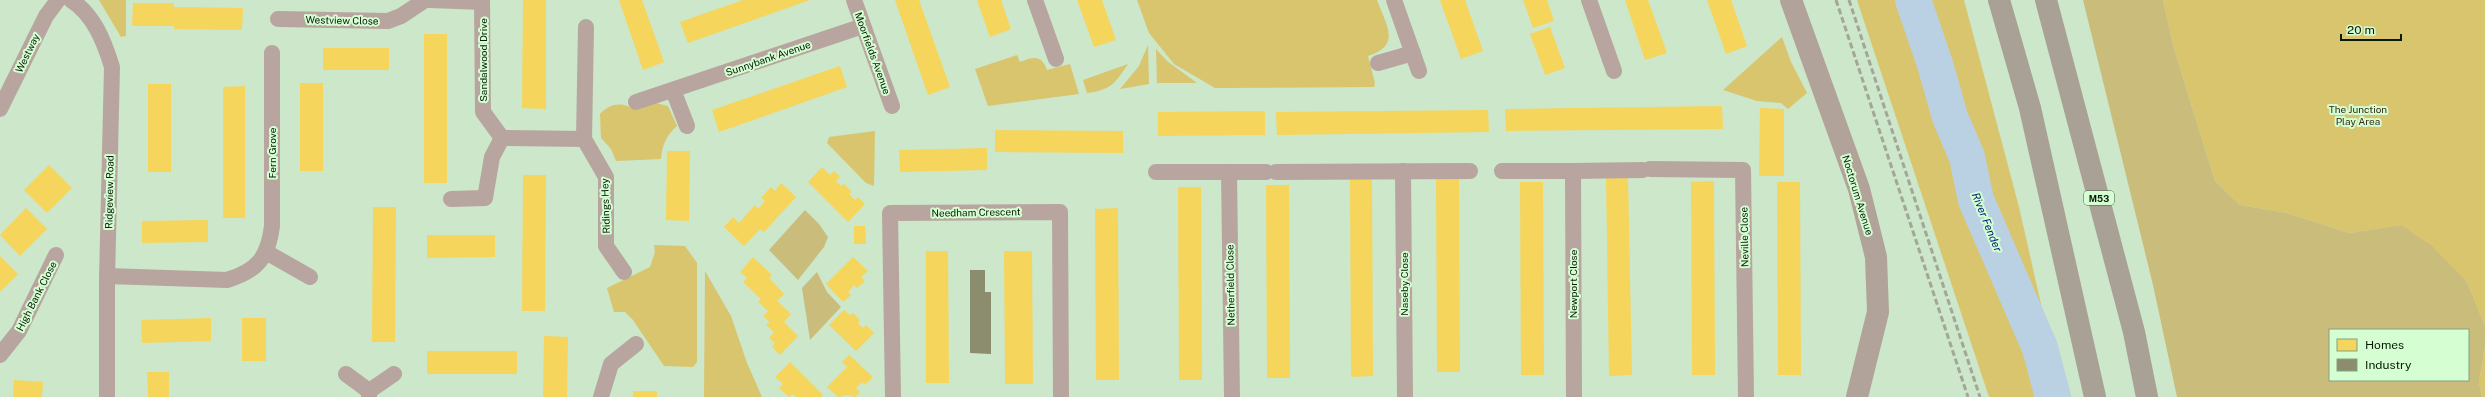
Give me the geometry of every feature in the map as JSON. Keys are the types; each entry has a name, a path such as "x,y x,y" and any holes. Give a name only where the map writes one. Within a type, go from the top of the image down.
{"highway":[{"path":"1999,0 2030,108 2095,397"},
{"name":"M53","path":"2046,0 2134,332 2147,397"}],"street":[{"name":"Westway","path":"0,109 46,16 58,0"},
{"name":"Ridgeview Road","path":"71,0 80,6 103,38 112,67 107,276 107,397"},
{"name":"Westview Close","path":"278,18 388,21 401,16 425,0"},
{"path":"430,0 482,1"},
{"name":"Moorfields Avenue","path":"854,0 892,106"},
{"path":"1035,0 1056,59"},
{"path":"1394,0 1419,71"},
{"path":"1589,0 1614,71"},
{"name":"Noctorum Avenue","path":"1791,0 1859,190 1876,257 1878,312 1857,397"},
{"name":"Sandalwood Drive","path":"482,1 483,112 502,138"},
{"name":"Sunnybank Avenue","path":"636,102 863,26"},
{"path":"451,199 485,198 492,157 502,138 584,139 586,27"},
{"name":"Fern Grove","path":"107,276 226,280 241,276 254,268 266,252 270,242 272,226 272,53"},
{"path":"1378,64 1413,53"},
{"path":"673,90 687,126"},
{"name":"Ridings Hey","path":"584,139 606,177 606,246 624,272"},
{"name":"Neville Close","path":"1573,171 1743,170 1746,397"},
{"name":"Naseby Close","path":"1403,171 1405,397"},
{"path":"1156,172 1470,171"},
{"path":"1502,171 1573,171"},
{"name":"Newport Close","path":"1573,171 1574,397"},
{"name":"Netherfield Close","path":"1229,172 1232,397"},
{"name":"Needham Crescent","path":"894,397 890,213 1060,212 1061,397"},
{"path":"266,252 310,277"},
{"name":"High Bank Close","path":"0,355 19,331 56,255"},
{"path":"601,397 611,364 636,344"},
{"path":"346,374 369,394 394,374"}],"green space":[{"path":"99,0 126,0 126,36 121,37"},
{"path":"1137,0 1377,0 1389,33 1388,40 1385,46 1379,51 1368,56 1375,83 1374,87 1215,88 1174,64 1149,33"},
{"path":"1857,0 1964,0 2019,207 2062,397 1989,397"},
{"name":"The Junction Play Area","path":"2163,0 2485,0 2485,326 2467,282 2401,225 2349,233 2287,213 2240,205 2215,181 2174,49"},
{"path":"1782,37 1791,62 1807,93 1788,109 1781,103 1757,101 1723,90"},
{"path":"1148,45 1149,84 1120,89 1139,66"},
{"path":"1156,49 1167,61 1197,83 1157,83"},
{"path":"1017,55 1020,62 1033,58 1040,59 1047,70 1070,64 1079,94 988,106 975,69"},
{"path":"1128,64 1119,77 1107,88 1087,93 1083,80"},
{"path":"656,103 668,106 677,126 665,141 661,159 616,161 611,149 601,138 600,114 608,107 617,104 631,107 636,110"},
{"path":"875,131 874,186 866,183 827,143 829,137"},
{"path":"654,245 685,246 697,263 697,362 693,367 664,366 633,320 625,312 614,312 607,288 650,267 655,252"},
{"path":"705,271 731,316 747,363 762,397 704,397"},
{"path":"2485,346 2485,397 2482,397 2479,382"}],"shaded area":[{"path":"2083,0 2163,0 2174,49 2215,181 2240,205 2287,213 2349,233 2401,225 2432,246 2467,282 2485,326 2485,346 2479,382 2482,397 2177,397 2153,285"},
{"path":"805,210 819,224 828,237 824,247 798,280 769,250"},
{"path":"817,272 827,292 841,307 810,340 802,288"}],"building: Homes":[{"path":"523,0 546,0 546,109 522,108"},
{"path":"619,0 642,0 664,62 643,70"},
{"path":"743,0 810,0 688,43 680,22"},
{"path":"895,0 919,0 950,87 928,95"},
{"path":"977,0 1001,0 1011,29 990,37"},
{"path":"1077,0 1102,0 1116,40 1094,47"},
{"path":"1440,0 1465,0 1483,51 1461,59"},
{"path":"1523,0 1547,0 1554,21 1533,28"},
{"path":"1625,0 1648,0 1667,53 1645,60"},
{"path":"1707,0 1731,0 1747,46 1726,54"},
{"path":"133,3 174,3 174,7 243,8 242,30 174,29 174,26 132,26"},
{"path":"1550,27 1565,68 1545,75 1530,34"},
{"path":"424,34 447,34 447,183 424,183"},
{"path":"323,48 389,48 389,70 323,70"},
{"path":"840,66 847,87 719,132 712,110"},
{"path":"300,83 323,83 323,171 300,171"},
{"path":"148,84 171,84 171,172 148,172"},
{"path":"245,86 245,218 223,218 223,87"},
{"path":"1722,106 1723,129 1506,131 1505,109"},
{"path":"1760,108 1784,109 1784,176 1759,176"},
{"path":"1488,110 1489,132 1277,135 1276,112"},
{"path":"1265,111 1265,135 1158,136 1158,112"},
{"path":"995,130 1123,131 1123,153 995,152"},
{"path":"987,148 987,170 900,172 899,150"},
{"path":"667,151 690,151 689,221 666,220"},
{"path":"49,165 72,188 47,213 24,190"},
{"path":"822,167 830,175 834,171 840,177 836,181 841,186 844,184 852,192 849,194 855,200 858,197 865,204 848,222 808,182"},
{"path":"523,175 546,175 545,311 522,311"},
{"path":"1606,177 1628,178 1632,375 1609,376"},
{"path":"1350,179 1372,179 1373,376 1351,377"},
{"path":"1436,179 1459,179 1460,372 1437,372"},
{"path":"1714,181 1715,375 1692,375 1691,182"},
{"path":"1520,182 1543,182 1544,375 1521,375"},
{"path":"1777,182 1800,182 1801,375 1778,375"},
{"path":"781,183 796,197 764,232 760,229 744,246 724,227 733,217 739,223 755,205 758,209 765,201 761,198 771,187 775,191"},
{"path":"1266,185 1289,185 1290,378 1267,378"},
{"path":"1178,187 1201,187 1202,380 1179,380"},
{"path":"373,207 396,207 395,342 372,342"},
{"path":"26,208 47,229 20,256 0,235"},
{"path":"1118,208 1119,380 1096,380 1095,209"},
{"path":"208,220 208,242 142,243 142,221"},
{"path":"854,226 865,226 866,244 854,244"},
{"path":"427,235 495,235 495,257 427,258"},
{"path":"926,251 948,251 949,383 926,383"},
{"path":"1004,251 1032,251 1033,384 1005,384"},
{"path":"0,256 18,274 0,292"},
{"path":"753,257 772,275 769,278 784,294 777,301 791,314 784,322 798,336 780,355 772,347 775,343 769,338 774,332 766,325 770,322 763,316 768,311 758,302 761,299 743,282 747,278 740,272"},
{"path":"853,257 868,271 861,277 865,281 857,288 854,285 848,292 851,295 843,302 826,284"},
{"path":"844,310 850,315 853,313 860,320 858,323 863,328 866,325 874,333 856,351 829,325"},
{"path":"211,318 211,341 142,343 141,320"},
{"path":"242,318 266,318 266,361 242,361"},
{"path":"544,336 568,337 567,397 543,397"},
{"path":"427,351 517,351 517,374 427,374"},
{"path":"849,355 873,377 865,385 862,382 856,388 860,392 855,397 848,395 838,397 827,387 847,367 842,362"},
{"path":"790,362 823,395 821,397 796,397 793,394 789,397 779,388 783,384 775,377"},
{"path":"147,372 169,372 169,397 148,397"},
{"path":"14,380 43,382 42,397 13,397"},
{"path":"633,391 657,391 657,397 633,397"}],"building: Industry":[{"path":"970,270 985,270 985,292 991,292 991,354 970,353"}],"waterway":[{"name":"River Fender","path":"1913,0 1935,64 1950,117 1967,157 1976,200 2040,348 2053,397"}],"railway":[{"path":"1836,0 1968,397"},
{"path":"1849,0 1980,397"}]}
